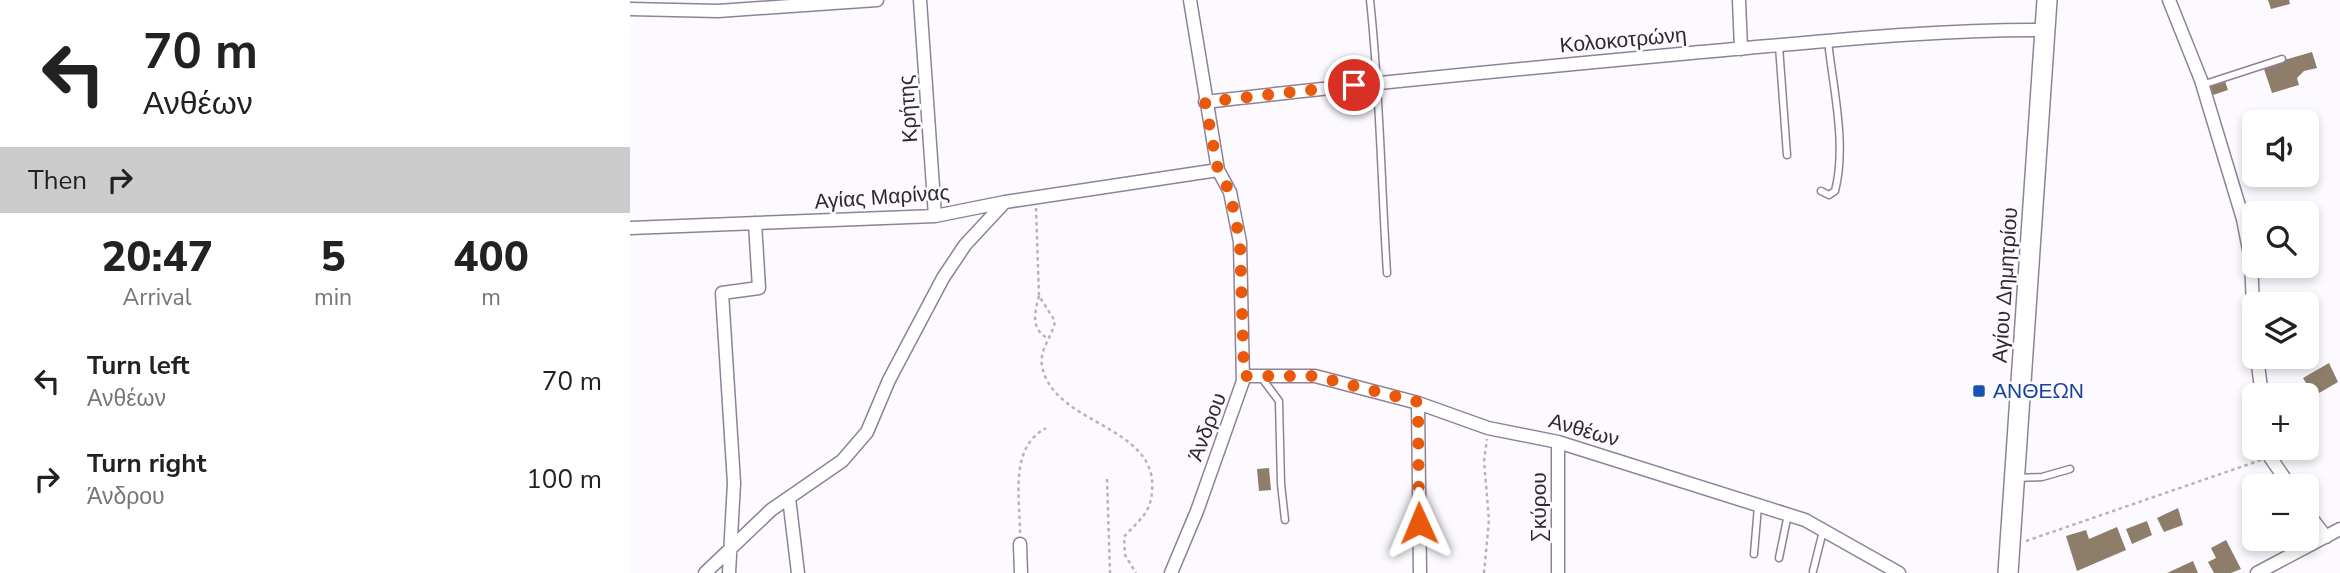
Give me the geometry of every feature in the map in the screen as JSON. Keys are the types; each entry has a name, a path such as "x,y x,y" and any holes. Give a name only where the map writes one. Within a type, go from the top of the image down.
{"street":[{"path":"630,9 718,11 877,0"},
{"name":"Κρήτης","path":"920,0 935,216"},
{"name":"Άνδρου","path":"1171,573 1197,511 1242,389 1244,376 1240,242 1230,192 1218,170 1190,0"},
{"path":"1739,0 1741,49"},
{"name":"Αγίου Δημητρίου","path":"2008,573 2046,0"},
{"path":"2169,0 2202,85 2243,219 2251,260 2252,292"},
{"name":"Κολοκοτρώνη","path":"1205,102 1379,82 1828,41 1976,30 2045,30"},
{"name":"Αγίας Μαρίνας","path":"630,228 935,216 1005,202 1218,170"},
{"path":"705,573 771,510 842,461 867,432 889,380 943,278 965,245 1005,202"},
{"path":"729,573 734,483 722,293 758,288 755,223"},
{"name":"Ανθέων","path":"1244,376 1315,376 1418,402 1488,428 1559,442 1788,514 1823,529 1899,573"},
{"path":"1418,402 1420,573"},
{"name":"Σκύρου","path":"1558,573 1559,442"},
{"path":"789,498 798,573"},
{"path":"2319,528 2326,537"},
{"path":"2257,573 2340,529"},
{"path":"1020,544 1021,573"}],"lane":[{"path":"1370,0 1379,82 1380,161 1387,273"},
{"path":"1821,191 1829,194 1835,191 1837,183 1838,139 1828,41"},
{"path":"1779,46 1787,155"},
{"path":"2202,85 2282,60"},
{"path":"1259,376 1279,401 1281,484 1285,520"},
{"path":"2014,478 2042,477 2070,469"},
{"path":"1754,554 1759,504"},
{"path":"1779,558 1788,514"},
{"path":"1813,571 1823,529"}],"path":[{"path":"1036,197 1040,296 1034,320 1040,333 1047,338"},
{"path":"1040,296 1055,321 1054,330 1047,338 1042,364 1051,390 1137,447 1147,462 1151,479 1150,503 1124,537 1125,555 1136,573"},
{"path":"1020,544 1020,462 1025,445 1035,434 1046,428"},
{"path":"1484,573 1489,520 1484,461 1488,428"},
{"path":"2010,547 2248,460"},
{"path":"1107,479 1110,573"}],"building":[{"path":"2268,0 2289,0 2290,4 2271,9"},
{"path":"2312,52 2317,68 2304,71 2297,78 2299,85 2272,93 2263,66"},
{"path":"2225,81 2228,90 2213,95 2210,86"},
{"path":"2329,363 2338,382 2319,393 2319,383 2306,383 2303,378"},
{"path":"1269,468 1271,490 1259,491 1257,469"},
{"path":"2178,508 2183,525 2164,532 2157,518"},
{"path":"2147,521 2152,535 2132,544 2126,529"},
{"path":"2117,527 2126,550 2077,571 2066,536 2086,530 2089,539"},
{"path":"2226,540 2241,569 2231,573 2214,573 2208,562 2216,558 2211,548"},
{"path":"2193,561 2198,573 2167,573"}],"place":[{"name":"ΑΝΘΕΩΝ","path":"1979,391"}],"route":[{"path":"1354,85 1205,102 1218,170 1230,192 1240,242 1244,376 1315,376 1418,402 1419,523"}]}
